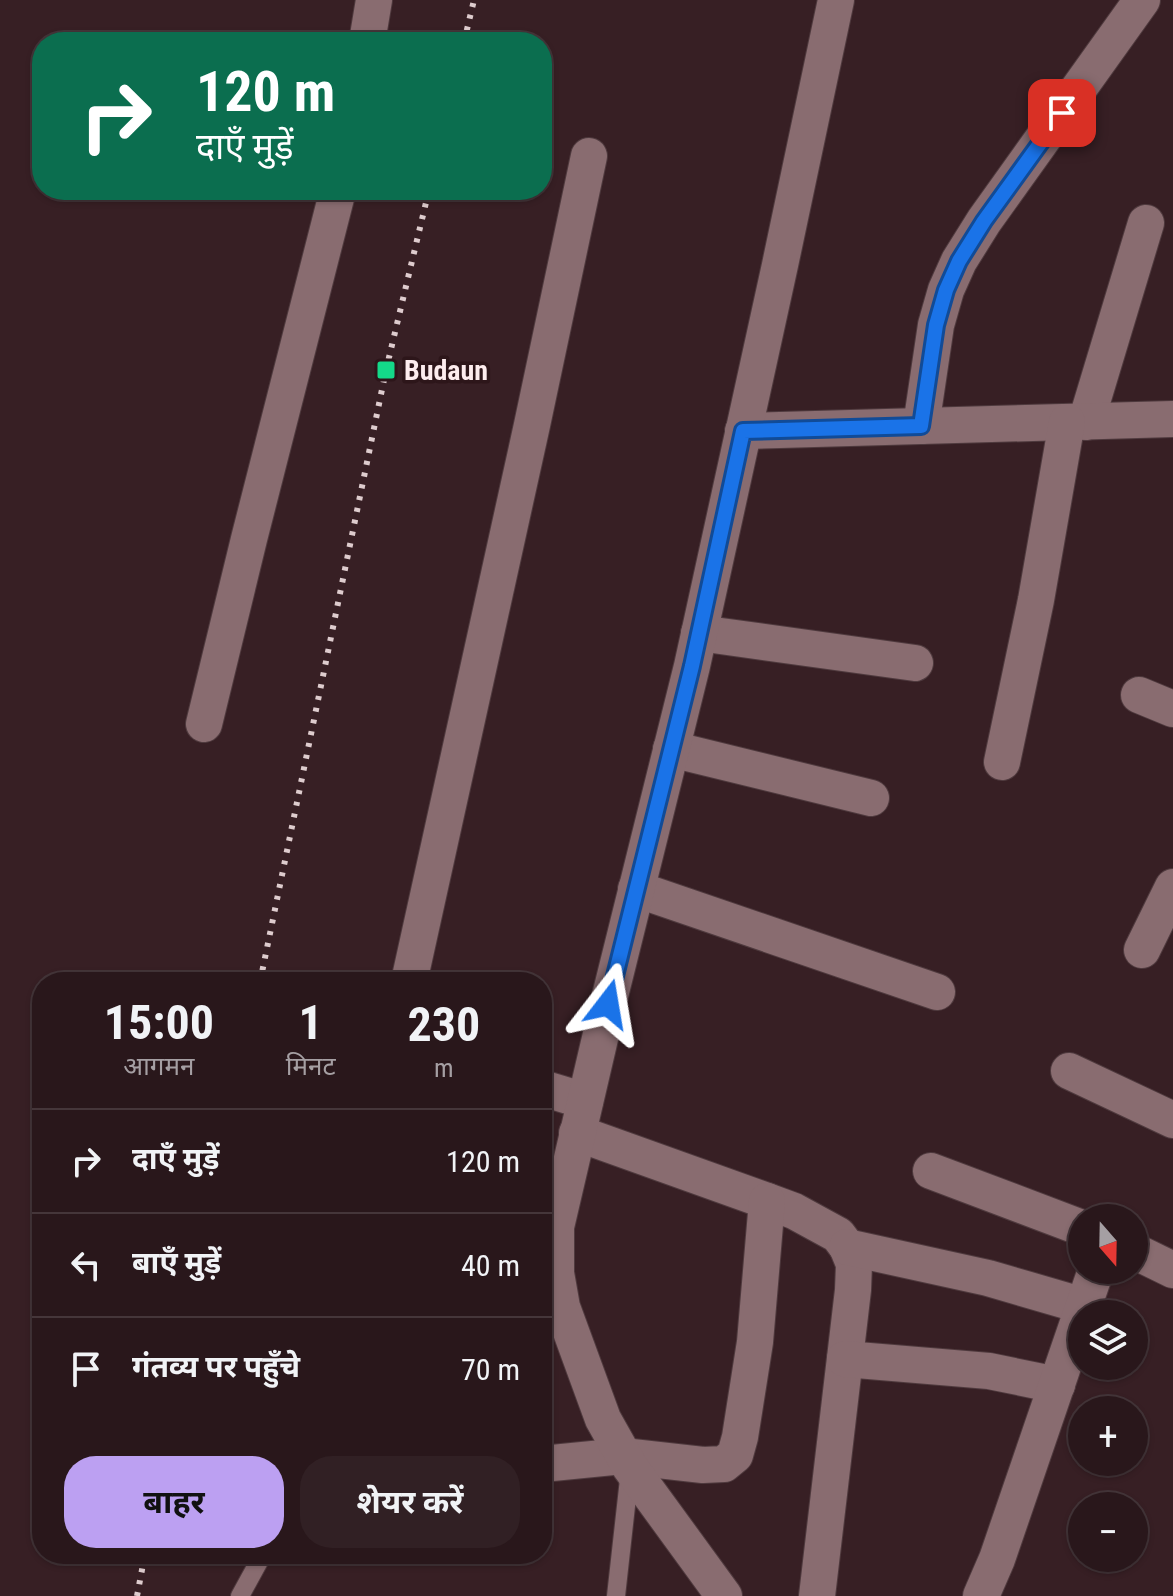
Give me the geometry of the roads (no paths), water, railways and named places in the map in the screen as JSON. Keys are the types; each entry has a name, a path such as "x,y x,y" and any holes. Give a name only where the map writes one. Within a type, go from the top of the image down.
{"street":[{"path":"369,32 374,0"},
{"path":"724,1596 627,1461 552,1316 556,1227 699,633 836,0"},
{"path":"921,426 936,325 946,290 959,261 984,221 1142,0"},
{"path":"411,972 589,156"},
{"path":"204,724 335,200"},
{"path":"1002,762 1077,422 1146,223"},
{"path":"743,431 1173,419"},
{"path":"699,633 915,663"},
{"path":"1139,695 1173,709"},
{"path":"671,749 871,798"},
{"path":"1142,950 1173,887"},
{"path":"636,889 937,992"},
{"path":"1069,1071 1173,1120"},
{"path":"552,1095 581,1117 794,1211 838,1235 847,1247 854,1264 853,1290 817,1596"},
{"path":"931,1171 1068,1223"},
{"path":"552,1464 627,1461 703,1465 724,1464 735,1455 755,1342 767,1201"},
{"path":"847,1247 988,1278 1068,1301"},
{"path":"1148,1258 1173,1270"},
{"path":"981,1596 997,1559 1068,1353"},
{"path":"845,1359 989,1371 1057,1385"}],"lane":[{"path":"616,1596 627,1461"},
{"path":"240,1596 258,1564"}],"railway":[{"path":"466,32 474,0"},
{"path":"262,972 386,370 427,200"},
{"path":"137,1596 143,1564"}],"place":[{"name":"Budaun","path":"386,370"}]}
